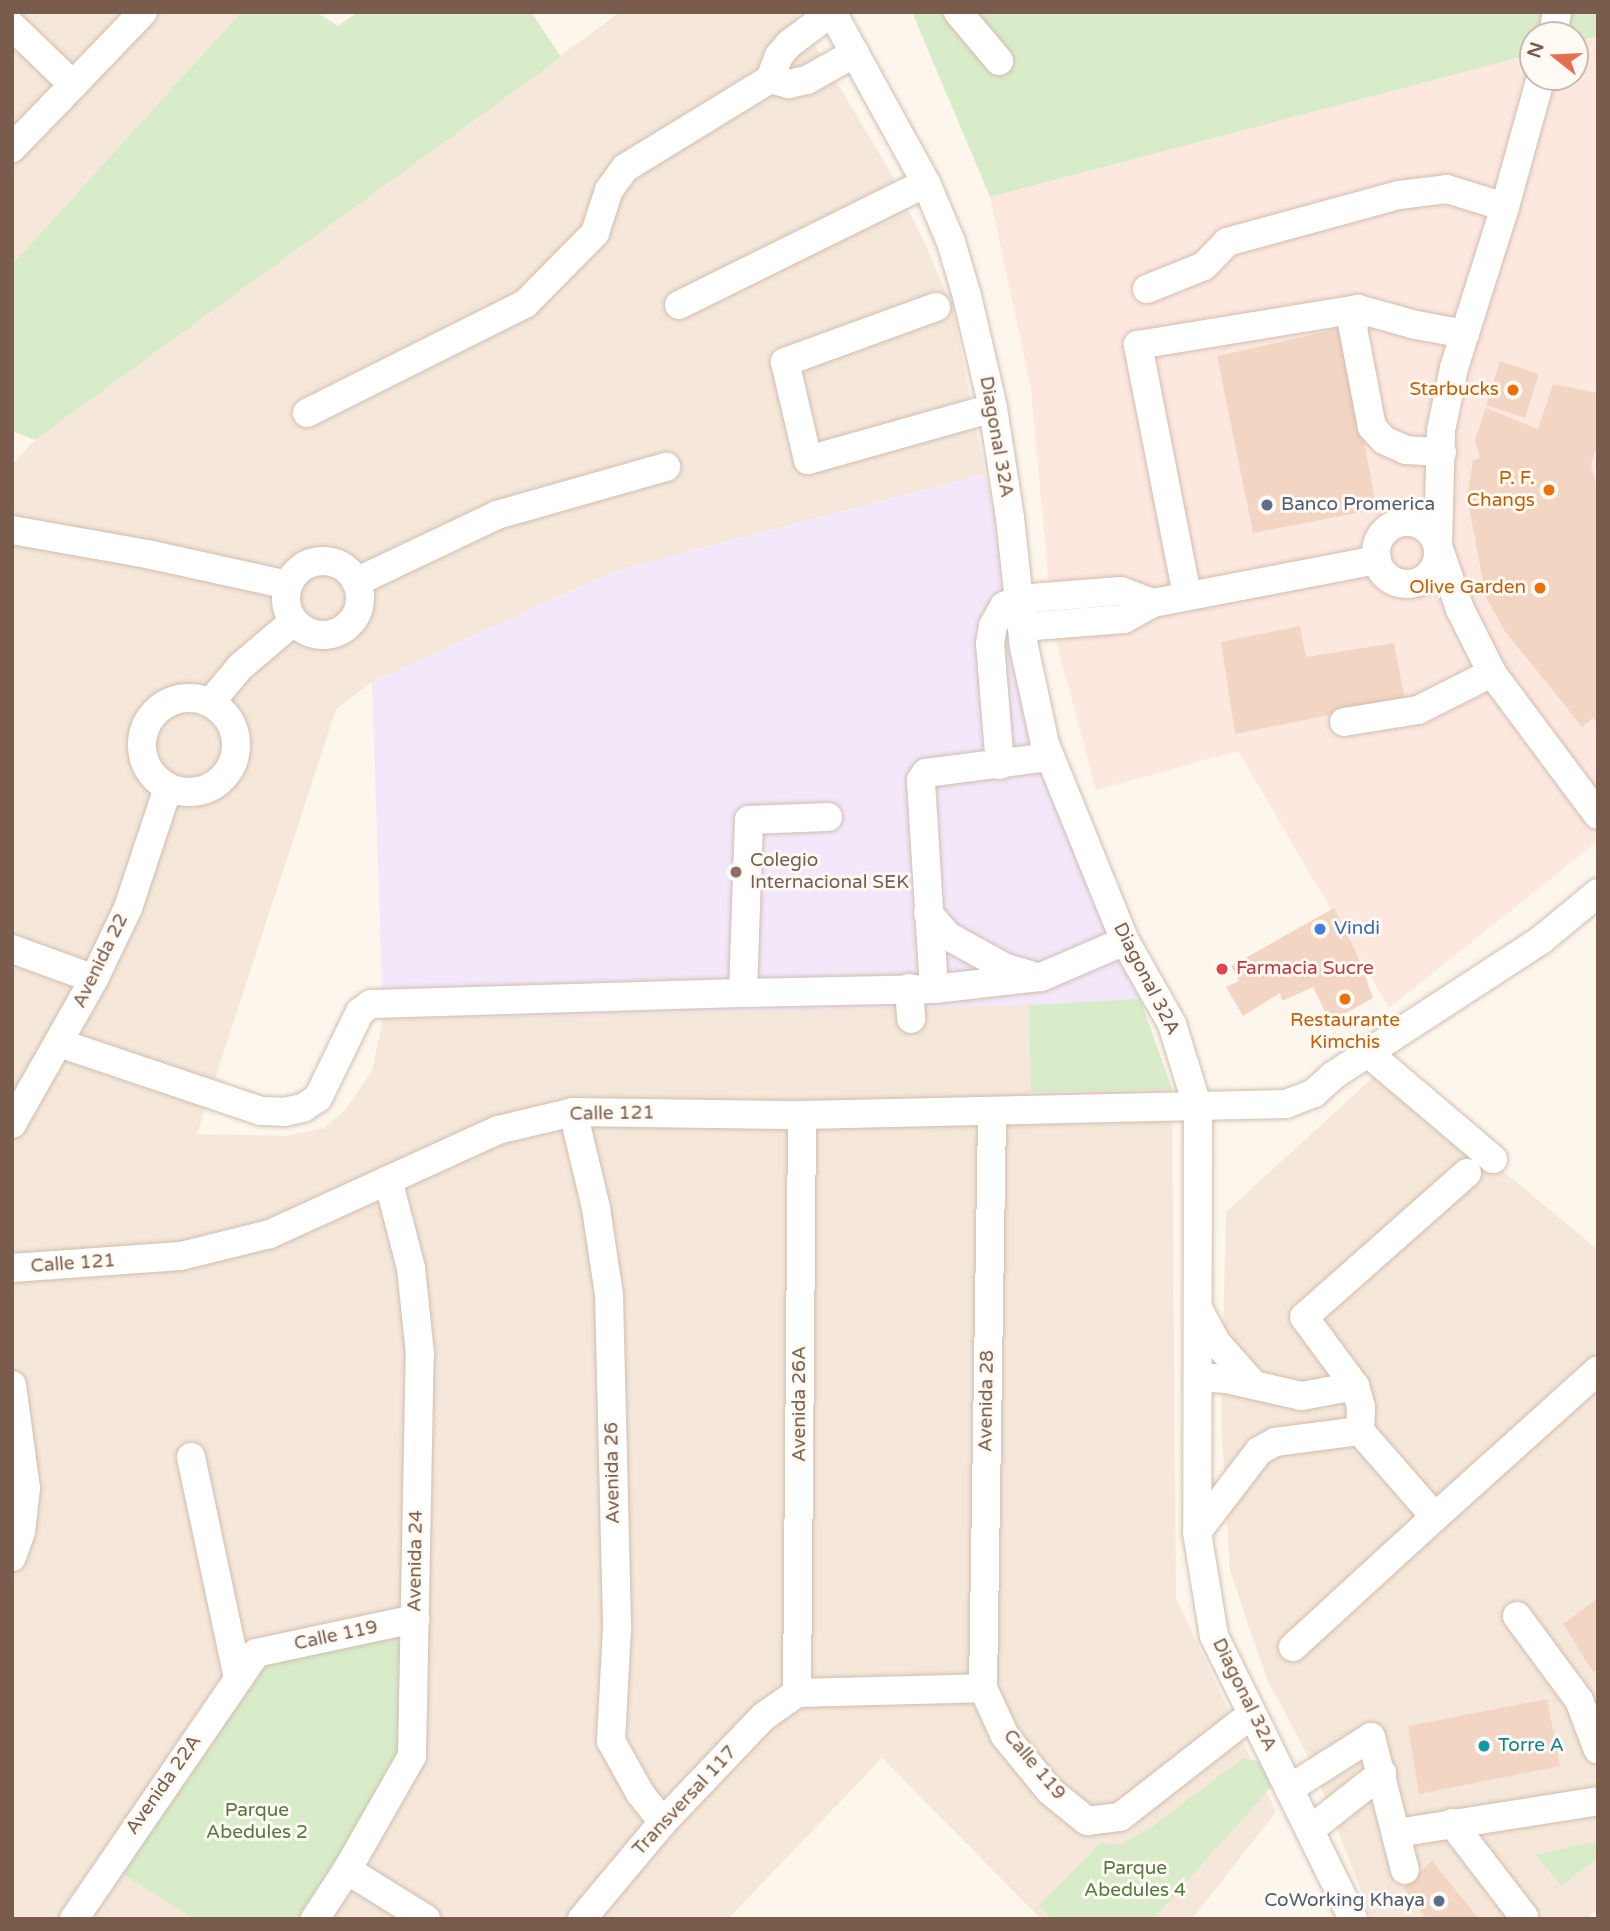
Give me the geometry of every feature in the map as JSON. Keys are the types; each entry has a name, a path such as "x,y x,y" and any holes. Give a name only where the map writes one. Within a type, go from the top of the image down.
{"street":[{"path":"12,148 143,12"},
{"path":"307,413 525,304 595,233 609,190 625,168 770,79 779,56 789,44 832,12"},
{"name":"Diagonal 32A","path":"832,12 926,183 964,285 993,408 1029,671 1051,757 1125,942 1172,1024 1198,1108 1197,1532 1214,1636 1310,1830 1345,1913"},
{"path":"958,12 999,61"},
{"path":"12,26 74,85"},
{"path":"770,79 789,84 807,80 855,53"},
{"path":"1537,91 1505,207 1454,368 1441,430 1438,546 1436,566 1431,574 1414,584 1395,582 1387,577 1377,560 1379,540 1392,526 1410,522 1428,530 1438,546 1460,609 1492,673 1598,815"},
{"path":"679,305 926,183"},
{"path":"1147,289 1204,265 1227,242 1399,195 1447,190 1505,207"},
{"path":"936,307 785,362 808,460 993,408"},
{"path":"1187,595 1138,345 1358,309 1416,325 1465,334"},
{"path":"1358,309 1353,328 1372,427 1384,440 1406,450 1441,452"},
{"path":"356,582 496,514 666,467"},
{"path":"12,530 147,554 288,585"},
{"path":"321,560 335,563 348,570 356,582 359,605 347,626 325,635 313,634 294,621 288,610 288,585 295,573 307,564 321,560"},
{"path":"1022,627 1124,619 1153,603 1187,595 1377,560"},
{"path":"1000,765 990,644 993,626 1004,606 1019,599 1121,591 1153,603"},
{"path":"210,703 240,667 294,621"},
{"path":"1344,722 1418,710 1492,673"},
{"path":"192,698 210,703 224,714 234,730 236,748 232,766 220,781 204,790 186,793 168,788 154,777 145,761 142,743 147,725 158,710 174,701 192,698"},
{"path":"911,1019 921,988 928,913 920,780 926,773 1051,757"},
{"name":"Avenida 22","path":"12,1124 94,979 128,908 168,788"},
{"path":"743,992 749,820 828,817"},
{"name":"Calle 121","path":"12,1268 181,1256 270,1234 498,1130 573,1112 802,1115 992,1113 1198,1108 1300,1101 1368,1053 1541,940 1598,893"},
{"path":"928,913 948,936 979,954 1006,968 1041,977"},
{"path":"59,1043 261,1111 284,1112 303,1108 318,1098 360,1013 371,1004 921,988 1041,977 1125,942"},
{"path":"12,949 94,979"},
{"path":"1368,1053 1493,1159"},
{"name":"Avenida 26","path":"573,1112 596,1208 609,1295 617,1629 611,1741 640,1793 663,1822"},
{"name":"Avenida 28","path":"983,1688 992,1113"},
{"name":"Avenida 26A","path":"797,1693 802,1115"},
{"path":"1435,1517 1360,1432 1361,1407 1355,1386 1304,1317 1467,1173"},
{"name":"Avenida 24","path":"315,1919 347,1870 412,1756 420,1354 411,1268 388,1180"},
{"path":"1199,1310 1216,1342 1254,1385"},
{"path":"1293,1647 1598,1370"},
{"path":"1199,1377 1254,1385 1302,1396 1355,1386"},
{"path":"12,1385 26,1488 21,1532 12,1557"},
{"path":"1197,1532 1259,1451 1275,1442 1360,1432"},
{"path":"191,1457 238,1678"},
{"path":"1517,1616 1588,1693 1598,1750"},
{"name":"Calle 119","path":"256,1653 415,1619"},
{"name":"Avenida 22A","path":"74,1919 256,1653"},
{"path":"797,1693 983,1688"},
{"name":"Calle 119","path":"983,1688 1005,1736 1050,1791 1087,1821 1120,1817 1252,1714"},
{"name":"Transversal 117","path":"582,1919 663,1822 763,1717 797,1693"},
{"path":"1289,1789 1371,1737 1405,1870"},
{"path":"1310,1830 1382,1773"},
{"path":"1397,1833 1598,1801"},
{"path":"1452,1823 1524,1917"},
{"path":"347,1870 426,1919"}],"shaded area":[{"path":"12,12 241,12 12,265"},
{"path":"620,12 795,12 888,168 927,248 953,310 985,474 614,571 372,682 336,709 197,1134 286,1136 324,1128 345,1110 372,1071 383,1019 1029,1005 1032,1092 1172,1089 1176,1598 1276,1812 1192,1919 1041,1919 882,1758 728,1919 12,1919 12,464 35,440"},
{"path":"1598,36 1598,841 1389,1008 1238,751 1096,790 1053,630 1031,389 990,197 1519,58 1519,91 1589,91 1589,38"},
{"name":"Colegio Internacional SEK","path":"985,474 1048,744 1172,1089 1031,1092 1029,1005 383,1019 372,682 614,571"},
{"path":"1381,1070 1598,1250 1598,1909 1586,1919 1372,1919 1312,1764 1267,1679 1230,1571 1221,1421 1226,1212"}],"green space":[{"path":"241,12 316,12 338,26 358,12 531,12 561,57 35,440 12,431 12,265"},
{"path":"912,12 1598,12 1598,36 1589,38 1589,21 1519,21 1519,58 990,197"},
{"path":"1140,999 1172,1089 1031,1092 1029,1005"},
{"name":"Parque Abedules 2","path":"415,1619 412,1756 315,1919 195,1919 109,1866 256,1653"},
{"name":"Parque Abedules 4","path":"1243,1758 1259,1761 1273,1785 1153,1919 1052,1919 1039,1906 1100,1843 1121,1844 1152,1827"},
{"path":"1598,1841 1598,1857 1562,1886 1535,1855"}],"building":[{"path":"1342,328 1377,509 1253,533 1217,356"},
{"name":"Starbucks","path":"1500,361 1539,374 1525,418 1486,405"},
{"path":"1553,384 1598,393 1598,442 1591,464 1598,494 1598,724 1593,718 1582,727 1504,630 1486,597 1467,497 1473,460 1480,458 1475,440 1486,408 1538,429"},
{"path":"1300,626 1306,657 1394,643 1405,700 1235,734 1221,642"},
{"path":"1334,908 1359,958 1373,998 1330,1022 1313,987 1282,1001 1280,993 1243,1016 1226,987 1239,981 1231,966"},
{"path":"1598,1598 1598,1669 1593,1672 1563,1624"},
{"name":"Torre A","path":"1547,1699 1560,1766 1419,1794 1408,1726"},
{"name":"CoWorking Khaya","path":"1432,1861 1479,1919 1427,1919 1403,1888"}],"place":[{"name":"Starbucks","path":"1513,390"},
{"name":"P. F. Changs","path":"1549,490"},
{"name":"Banco Promerica","path":"1267,505"},
{"name":"Olive Garden","path":"1540,588"},
{"name":"Colegio Internacional SEK","path":"736,872"},
{"name":"Vindi","path":"1320,929"},
{"name":"Farmacia Sucre","path":"1222,969"},
{"name":"Restaurante Kimchis","path":"1345,999"},
{"name":"Torre A","path":"1484,1746"},
{"name":"CoWorking Khaya","path":"1439,1901"}]}
